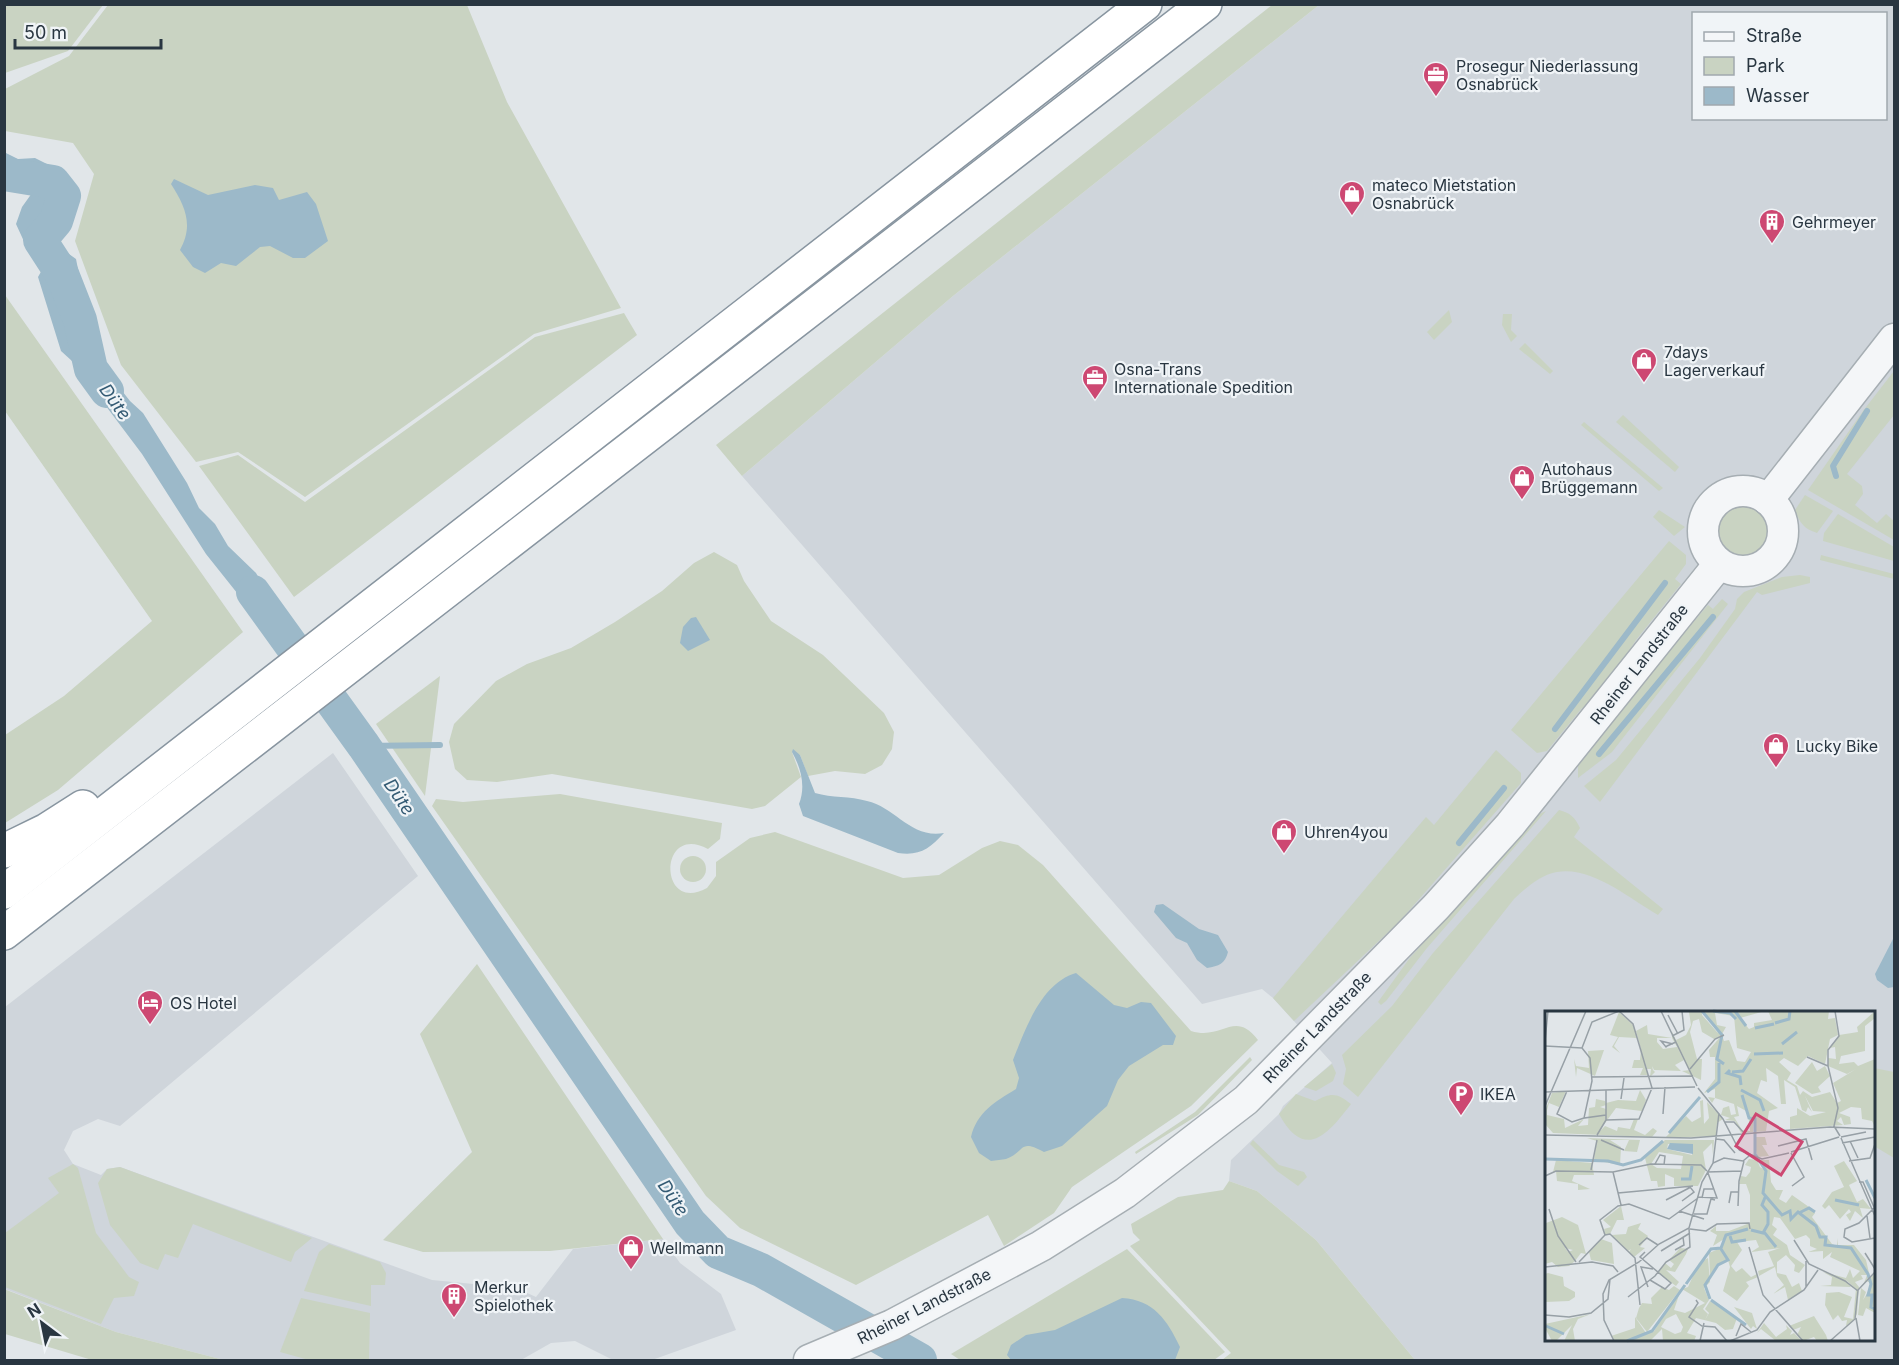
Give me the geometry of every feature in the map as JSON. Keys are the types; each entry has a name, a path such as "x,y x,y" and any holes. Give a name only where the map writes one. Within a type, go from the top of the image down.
{"highway":[{"path":"4,891 321,647 1145,4"},
{"path":"4,933 341,675 1205,4"},
{"path":"4,851 47,830 119,780 162,770"}],"street":[{"path":"1768,500 1894,339"},
{"path":"1740,492 1758,494 1768,500 1782,521 1783,533 1777,554 1758,569 1744,572 1731,570 1719,564 1711,556 1703,537 1706,514 1714,503 1723,496 1740,492"},
{"name":"Rheiner Landstraße","path":"809,1360 892,1324 1041,1246 1125,1193 1246,1100 1436,907 1510,825 1719,564"}],"shaded area":[{"path":"1319,5 1894,5 1894,1360 1415,1360 1316,1240 1257,1191 1229,1181 1231,1160 1279,1114 1283,1106 1332,1063 1273,998 1262,989 1202,1004 742,476 953,296"},
{"path":"333,753 418,876 120,1126 98,1119 73,1131 64,1150 73,1164 101,1175 107,1169 120,1167 432,1280 516,1288 536,1297 573,1249 663,1239 680,1263 721,1294 736,1330 652,1360 613,1360 575,1341 551,1343 521,1360 224,1360 116,1332 5,1289 5,1007"}],"green space":[{"path":"4,5 103,5 68,51 5,73"},
{"path":"108,5 467,5 507,102 621,308 534,334 305,497 238,452 196,462 121,365 75,241 94,174 73,143 5,131 5,89 69,56"},
{"path":"1272,5 1319,5 953,296 742,476 716,445"},
{"path":"5,295 243,632 58,790 5,823 5,735 64,696 152,621 5,411"},
{"path":"1449,310 1452,322 1434,340 1427,332"},
{"path":"624,313 637,335 294,597 199,466 238,455 305,502 535,337"},
{"path":"1503,314 1512,314 1511,330 1517,336 1511,342 1502,325"},
{"path":"1525,343 1553,371 1550,374 1519,349"},
{"path":"1894,371 1894,415 1847,474 1862,486 1863,494 1855,505 1877,523 1886,514 1894,521 1894,540 1808,490"},
{"path":"1623,415 1679,467 1675,472 1616,422"},
{"path":"1584,422 1663,488 1659,491 1581,425"},
{"path":"1805,495 1833,511 1817,533 1803,524 1795,510"},
{"path":"1741,503 1752,505 1765,516 1770,532 1768,543 1757,556 1741,561 1730,559 1717,548 1712,532 1714,521 1725,508"},
{"path":"1659,510 1685,527 1674,536 1653,517"},
{"path":"1838,514 1894,547 1894,561 1823,541 1824,533"},
{"path":"1669,541 1686,555 1686,564 1675,579 1681,584 1636,640 1609,683 1586,711 1582,708 1547,751 1537,753 1511,730"},
{"path":"714,552 737,565 744,581 771,621 823,655 884,713 894,732 892,749 882,765 865,774 835,771 808,776 800,755 792,752 801,777 765,806 752,809 552,774 497,782 467,780 455,769 449,742 454,724 496,681 527,664 571,648 615,622 662,591 694,563"},
{"path":"1821,555 1894,574 1894,579 1820,560"},
{"path":"1800,575 1810,577 1810,583 1762,595 1757,592 1600,802 1584,786 1616,760 1700,658 1735,609 1737,599 1744,592 1782,577"},
{"path":"1722,599 1728,604 1612,752 1578,778 1578,766 1606,731 1603,728 1708,605 1713,609"},
{"path":"440,676 425,796 376,724"},
{"path":"1496,750 1521,773 1521,783 1399,922 1294,1021 1273,998 1426,817 1434,825"},
{"path":"560,794 722,823 720,839 708,849 692,844 680,848 673,857 670,868 673,880 679,890 691,893 707,888 716,876 716,862 750,838 775,832 903,878 939,875 982,848 1000,841 1018,845 1043,865 1191,1031 1212,1032 1235,1026 1250,1031 1258,1040 1191,1106 1072,1187 1054,1213 1004,1246 988,1215 856,1285 740,1228 706,1196 432,806 436,799 463,802"},
{"path":"1559,810 1572,816 1578,824 1580,828 1574,837 1663,909 1658,915 1610,885 1584,874 1570,871 1557,872 1539,879 1514,899 1358,1097 1343,1084 1346,1069 1342,1055 1392,1006 1433,953"},
{"path":"1546,811 1427,948 1381,1005 1378,1002 1409,959 1537,815"},
{"path":"693,856 703,859 706,869 703,879 693,882 683,879 680,869 683,859"},
{"path":"477,964 663,1239 550,1251 423,1252 383,1240 472,1152 420,1034"},
{"path":"1250,1057 1252,1060 1198,1115 1136,1154 1135,1152 1195,1112"},
{"path":"1332,1064 1336,1073 1333,1081 1316,1091 1304,1087"},
{"path":"1875,1068 1894,1072 1894,1158 1875,1147"},
{"path":"1296,1094 1315,1101 1334,1095 1351,1104 1325,1133 1307,1140 1298,1137 1289,1129 1279,1114"},
{"path":"1253,1140 1279,1165 1304,1172 1307,1177 1298,1186 1277,1171 1250,1144"},
{"path":"73,1164 78,1168 96,1233 129,1277 139,1282 134,1296 114,1298 101,1324 5,1287 5,1233 59,1193 48,1178"},
{"path":"120,1167 312,1238 295,1252 291,1262 193,1224 178,1258 165,1254 158,1270 140,1263 110,1225 98,1183 107,1169"},
{"path":"1229,1181 1257,1191 1316,1240 1415,1360 1222,1360 1231,1353 1130,1246 1140,1240 1133,1233 1131,1224 1178,1197 1223,1190"},
{"path":"329,1244 380,1262 386,1273 385,1285 371,1285 371,1306 304,1291 319,1252"},
{"path":"1127,1249 1225,1352 1214,1360 960,1360 951,1354"},
{"path":"4,1289 116,1332 224,1360 92,1360 5,1334"},
{"path":"301,1298 370,1313 369,1360 309,1360 280,1352"}],"water":[{"path":"4,152 18,159 35,158 55,168 59,193 42,221 50,246 62,249 76,259 79,274 68,300 83,345 99,368 111,377 143,413 187,483 199,508 215,524 228,546 256,573 286,625 268,641 253,613 206,554 142,454 72,361 61,351 38,277 42,270 27,248 16,224 22,207 37,186 32,178 5,176"},
{"path":"174,179 208,195 255,185 273,188 279,200 307,192 316,204 328,241 305,258 293,258 270,246 260,247 236,266 221,263 205,273 193,267 180,250 187,224 184,208 171,184"},
{"path":"696,617 710,640 688,651 680,643 683,627 691,618"},
{"path":"793,749 800,755 815,793 854,798 877,804 922,831 932,834 944,833 924,850 898,853 803,816 799,804 802,791 801,777"},
{"path":"1163,904 1199,929 1218,935 1228,952 1223,962 1207,968 1197,960 1187,943 1176,938 1154,912 1156,905"},
{"path":"1894,937 1894,987 1888,988 1877,980 1875,974"},
{"path":"1076,973 1114,1005 1127,1008 1141,1002 1151,1003 1176,1036 1173,1045 1163,1045 1129,1066 1118,1080 1107,1106 1062,1146 1044,1152 1026,1146 1006,1159 991,1161 979,1153 971,1137 974,1128 988,1108 1016,1089 1019,1078 1013,1060 1029,1022 1053,987 1064,978"},
{"path":"1122,1298 1151,1307 1164,1320 1180,1347 1175,1360 1011,1360 1007,1355 1011,1345 1026,1335 1055,1330"}],"waterway":[{"name":"Düte","path":"4,174 53,182 64,196 56,221 40,240 62,274 80,320 91,369 107,391"},
{"path":"1836,476 1833,466 1867,411"},
{"path":"1555,729 1665,583"},
{"name":"Düte","path":"253,592 364,746 690,1223 718,1252 761,1270 920,1360"},
{"path":"1599,754 1713,617"},
{"path":"364,746 440,745"},
{"path":"1459,843 1504,788"}],"place":[{"name":"Prosegur Niederlassung Osnabrück","path":"1436,98"},
{"name":"mateco Mietstation Osnabrück","path":"1352,217"},
{"name":"Gehrmeyer","path":"1772,245"},
{"name":"7days Lagerverkauf","path":"1644,384"},
{"name":"Osna-Trans Internationale Spedition","path":"1095,401"},
{"name":"Autohaus Brüggemann","path":"1522,501"},
{"name":"Lucky Bike","path":"1776,769"},
{"name":"Uhren4you","path":"1284,855"},
{"name":"OS Hotel","path":"150,1026"},
{"name":"IKEA","path":"1461,1117"},
{"name":"Wellmann","path":"631,1271"},
{"name":"Merkur Spielothek","path":"454,1319"}]}
